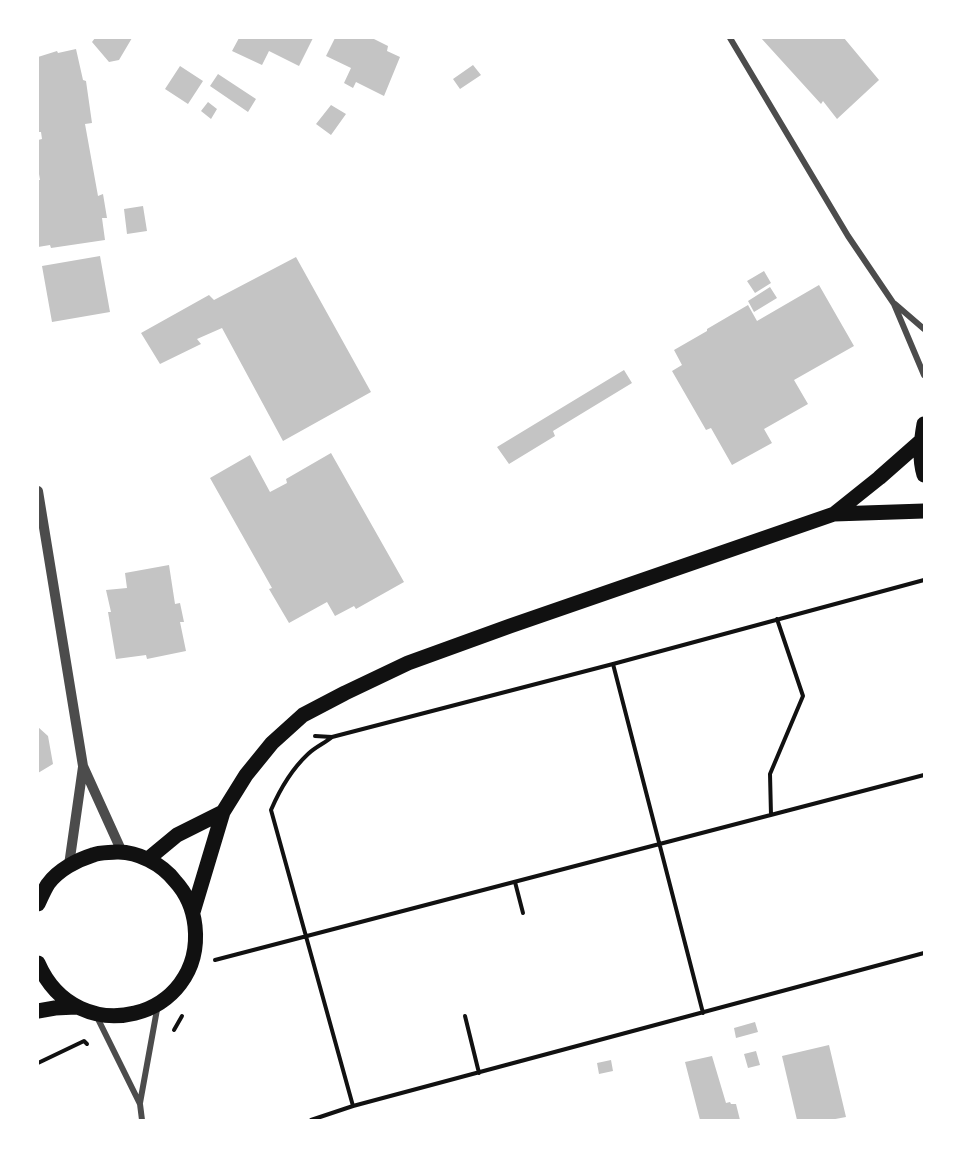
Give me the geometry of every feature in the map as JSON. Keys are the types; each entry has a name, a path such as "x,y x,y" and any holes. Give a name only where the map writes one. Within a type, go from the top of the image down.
{"main road":[{"path":"924,424 921,441 924,475"},
{"path":"834,514 921,441"},
{"path":"193,912 223,812 246,775 272,743 303,715 408,663 834,514 924,510"},
{"path":"148,859 177,836 223,812"},
{"path":"38,904 49,883 69,865 94,854 122,852 148,859 168,872 184,890 193,912 196,939 190,966 177,987 159,1003 139,1013 118,1016 96,1014 76,1007 59,995 44,977 38,963"},
{"path":"38,1011 76,1007"}],"street":[{"path":"730,38 848,236 894,304 924,375"},
{"path":"894,304 924,329"},
{"path":"38,491 83,766 122,852"},
{"path":"69,865 83,766"},
{"path":"142,1120 140,1104 159,1003"},
{"path":"96,1014 140,1104"}],"path":[{"path":"313,736 332,737 924,580"},
{"path":"771,815 770,774 803,696 777,619"},
{"path":"613,664 703,1013"},
{"path":"332,737 309,753 290,773 271,810 353,1106"},
{"path":"207,963 924,774"},
{"path":"515,882 524,913"},
{"path":"311,1120 353,1106 924,953"},
{"path":"465,1016 479,1073"}],"building":[{"path":"95,38 132,38 119,60 109,62 92,42"},
{"path":"239,38 313,38 299,66 269,51 262,65 232,51"},
{"path":"335,38 372,38 388,46 387,51 400,57 384,96 356,82 353,88 344,83 351,68 326,56"},
{"path":"761,38 844,38 879,80 837,119 823,101 821,104"},
{"path":"76,49 83,80 86,81 92,123 85,124 98,196 103,194 107,218 102,218 105,240 51,248 50,245 38,247 38,180 40,180 38,140 42,139 41,132 38,132 38,57 57,51 58,53"},
{"path":"473,65 481,75 460,89 453,79"},
{"path":"180,66 203,81 188,104 165,89"},
{"path":"218,74 256,99 248,112 210,86"},
{"path":"208,102 217,109 211,119 201,111"},
{"path":"331,105 346,114 331,135 316,124"},
{"path":"143,206 147,231 127,234 124,209"},
{"path":"100,256 110,312 52,322 42,266"},
{"path":"296,257 371,392 283,441 222,328 197,339 201,344 160,364 141,333 209,295 214,300"},
{"path":"764,271 771,283 755,293 747,281"},
{"path":"819,285 854,346 794,380 808,404 764,429 772,443 732,465 711,428 706,430 672,371 682,365 674,350 748,305 757,321"},
{"path":"770,287 777,298 754,312 748,301"},
{"path":"624,370 632,383 553,431 555,436 509,464 497,447"},
{"path":"331,453 404,582 356,609 354,606 335,616 327,602 289,623 269,589 272,588 210,478 250,455 270,492 287,483 286,479"},
{"path":"169,565 175,604 180,603 184,622 180,622 186,651 147,659 146,655 116,659 106,590 127,588 125,573"},
{"path":"38,727 48,736 53,764 38,773"},
{"path":"755,1022 758,1032 736,1038 734,1028"},
{"path":"829,1045 846,1117 830,1120 797,1120 782,1056"},
{"path":"756,1051 760,1065 748,1068 744,1054"},
{"path":"712,1056 726,1103 736,1104 740,1120 700,1120 685,1062"},
{"path":"611,1060 613,1071 599,1074 597,1063"}]}
